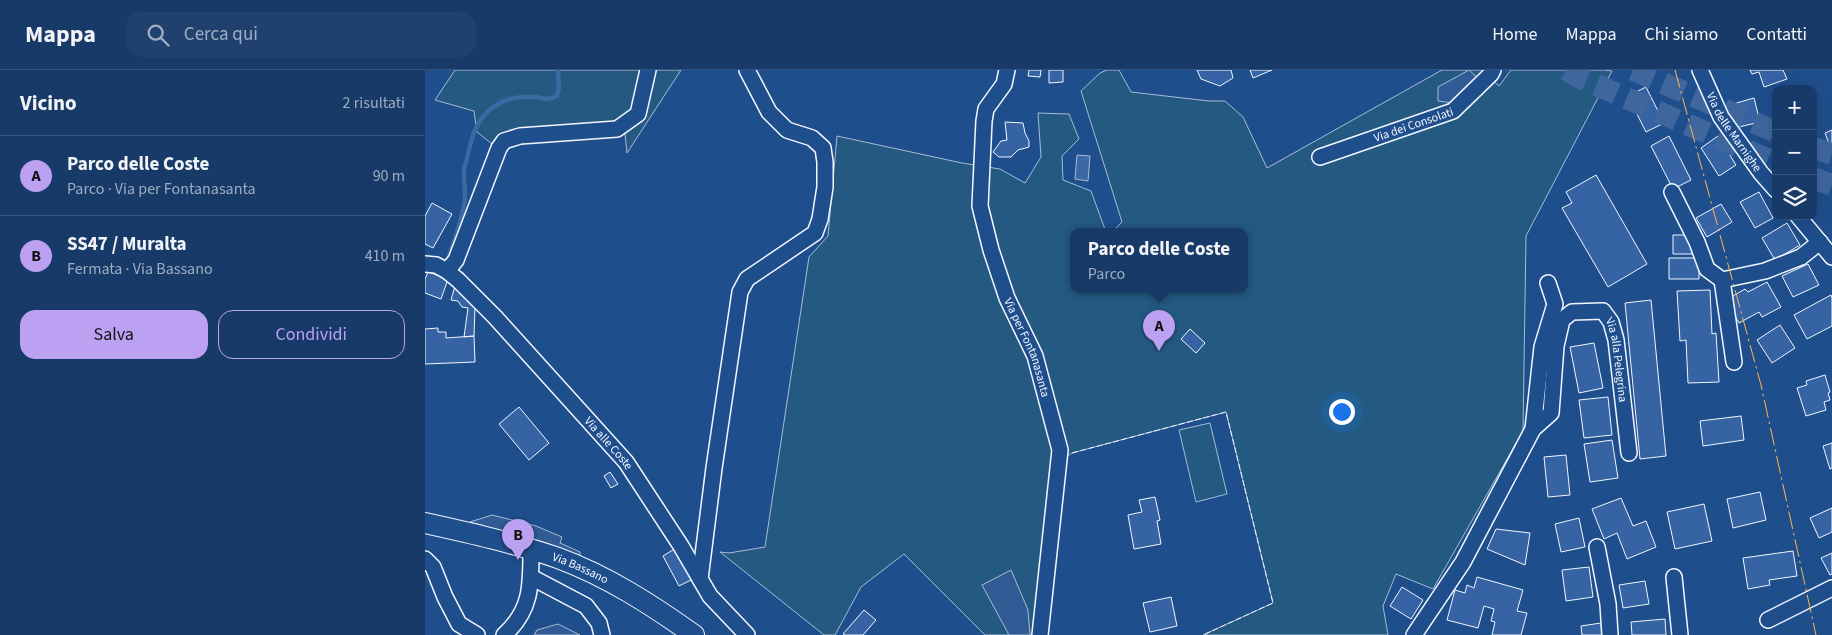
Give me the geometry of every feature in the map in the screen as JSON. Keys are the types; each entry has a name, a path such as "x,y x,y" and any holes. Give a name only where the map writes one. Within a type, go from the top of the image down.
{"main road":[{"name":"Via Bassano","path":"426,524 531,549 560,559 603,579 645,602 694,635"}],"street":[{"path":"447,271 455,260 499,148 504,141 520,136 617,129 637,114 648,70"},
{"path":"700,579 740,292 747,279 815,233 820,220 825,187 823,148 812,138 787,130 769,112 747,70"},
{"name":"Via per Fontanasanta","path":"1007,70 1005,84 986,109 980,206 991,250 1007,298 1035,356 1060,450 1040,635"},
{"name":"Via delle Marnighe","path":"1700,70 1721,118 1772,185"},
{"name":"Via dei Consolati","path":"1319,157 1453,111 1492,72"},
{"path":"1672,192 1697,242 1707,269 1722,280 1734,362"},
{"path":"1801,220 1832,257"},
{"path":"1722,280 1765,271 1801,257 1820,242"},
{"name":"Via alle Coste","path":"425,264 436,265 447,271 495,317 626,462 710,596 747,635"},
{"name":"Via alla Pelegrina","path":"1414,635 1463,562 1533,429 1542,347 1555,304 1548,283"},
{"name":"Via alla Pelegrina","path":"1533,429 1551,414 1556,346 1562,320 1572,312 1603,311 1611,322 1616,340 1629,453"},
{"path":"1597,547 1608,604 1610,635"},
{"path":"504,635 521,617 529,594 531,549"},
{"path":"425,560 433,567 445,597 459,624 477,635"},
{"path":"531,577 586,606 599,622 602,635"},
{"path":"1674,577 1680,635"},
{"path":"1767,620 1832,588"}],"shaded area":[{"path":"455,70 681,70 627,153 625,134 522,139 502,152 477,132 474,111 435,100"},
{"path":"1107,70 1119,70 1131,92 1209,101 1225,101 1243,117 1267,168 1442,70 1482,70 1499,86 1511,70 1612,71 1526,236 1523,431 1433,589 1396,574 1383,606 1388,635 1203,635 1273,603 1226,412 1072,453 1051,467 1036,635 985,635 904,554 861,587 835,635 824,635 720,552 729,553 765,547 809,257 828,236 837,136 962,163 1000,169 1025,183 1041,157 1038,113 1069,114 1079,139 1062,156 1063,180 1091,191 1105,228 1070,228 1070,293 1248,293 1248,228 1116,228 1122,222 1081,91 1100,73"},
{"path":"1469,70 1481,81 1453,103 1438,101 1438,87"},
{"path":"1077,155 1090,156 1088,181 1075,179"},
{"path":"1210,423 1227,494 1196,502 1179,430"},
{"path":"492,515 536,526 562,537 560,543 580,552 580,557 526,538 470,522"},
{"path":"1011,570 1028,610 1030,635 1009,635 982,585"},
{"path":"558,624 580,635 534,635 537,630"}],"building":[{"path":"1029,70 1041,70 1040,77 1028,76"},
{"path":"1049,70 1063,70 1063,82 1049,83"},
{"path":"1197,70 1231,70 1233,78 1220,86 1201,79"},
{"path":"1250,70 1272,70 1253,78"},
{"path":"1750,70 1783,70 1787,79 1764,87 1759,72 1752,74"},
{"path":"1646,87 1664,123 1646,132 1628,96"},
{"path":"1754,98 1760,122 1739,127 1733,104"},
{"path":"1005,122 1023,123 1029,147 1018,150 1011,157 999,157 993,152 1001,141 1007,140"},
{"path":"1832,130 1832,152 1825,133"},
{"path":"1669,136 1691,180 1673,189 1651,146"},
{"path":"1718,136 1736,165 1719,176 1701,148"},
{"path":"1817,170 1821,182 1817,183"},
{"path":"1596,175 1647,264 1608,287 1562,208 1572,203 1566,192"},
{"path":"1759,192 1772,219 1755,228 1740,202"},
{"path":"432,203 452,214 433,248 425,244 425,216"},
{"path":"1721,204 1732,222 1707,237 1696,218"},
{"path":"1787,223 1800,245 1775,260 1762,238"},
{"path":"1673,235 1692,235 1692,254 1673,254"},
{"path":"1669,258 1699,258 1699,279 1669,279"},
{"path":"1808,264 1819,285 1793,297 1782,276"},
{"path":"428,272 448,279 441,299 425,293 425,279"},
{"path":"1767,282 1781,307 1762,317 1759,312 1739,323 1726,300 1745,289 1748,292"},
{"path":"455,286 475,307 474,336 464,337 468,308 462,307 458,301 451,300"},
{"path":"1710,290 1712,334 1716,333 1719,382 1688,383 1686,340 1680,341 1677,291"},
{"path":"1831,295 1832,326 1807,339 1794,315"},
{"path":"1651,300 1666,456 1640,459 1625,303"},
{"path":"1780,325 1795,348 1772,363 1757,340"},
{"path":"438,328 438,332 446,332 446,338 474,336 475,362 425,364 425,329"},
{"path":"1190,329 1205,343 1196,353 1181,339"},
{"path":"1594,343 1603,388 1579,393 1570,347"},
{"path":"1825,375 1830,392 1828,393 1830,400 1824,402 1826,410 1806,416 1797,388 1807,385 1806,381"},
{"path":"1608,397 1612,435 1584,438 1579,400"},
{"path":"519,407 549,443 529,460 499,424"},
{"path":"1741,416 1744,440 1703,446 1700,421"},
{"path":"1612,440 1618,478 1590,482 1584,444"},
{"path":"1832,443 1832,468 1830,469 1823,446"},
{"path":"1566,455 1570,495 1548,497 1544,457"},
{"path":"610,472 618,484 611,488 604,476"},
{"path":"1760,492 1766,520 1733,528 1727,499"},
{"path":"1155,497 1160,520 1157,521 1161,544 1134,549 1128,515 1142,512 1139,500"},
{"path":"1621,498 1633,526 1646,521 1656,547 1627,559 1617,533 1604,539 1592,509"},
{"path":"1704,504 1712,541 1675,549 1667,512"},
{"path":"1832,508 1832,532 1819,538 1810,518"},
{"path":"1579,518 1585,547 1561,552 1555,524"},
{"path":"1496,529 1530,533 1525,565 1487,549"},
{"path":"676,548 693,579 679,586 663,556"},
{"path":"1793,551 1797,576 1769,580 1770,585 1748,589 1743,558"},
{"path":"1832,553 1832,574 1830,575 1821,558"},
{"path":"1589,567 1593,597 1566,601 1562,570"},
{"path":"1477,577 1523,590 1517,611 1527,613 1521,635 1492,635 1495,622 1491,621 1494,609 1484,606 1478,628 1447,620 1455,590 1465,593 1467,585 1474,588"},
{"path":"1645,581 1649,604 1623,608 1619,585"},
{"path":"1402,587 1423,600 1411,619 1390,606"},
{"path":"1171,597 1177,626 1150,632 1143,603"},
{"path":"864,610 876,620 863,635 843,634"},
{"path":"1665,619 1666,635 1632,635 1631,622"},
{"path":"1601,623 1602,635 1582,635 1581,626"}],"waterway":[{"path":"449,256 460,224 465,201 464,167 473,135 480,121 491,109 506,100 526,97 548,99 557,96 559,87 558,70"}],"tunnel":[{"path":"1567,70 1578,77 1772,161"},
{"path":"1633,70 1772,130"},
{"path":"1817,149 1832,154"},
{"path":"1817,179 1832,185"}],"fence":[{"path":"1072,453 1226,412 1273,603 1203,635"}],"power":[{"path":"1675,70 1761,385 1816,635"}],"place":[{"name":"Parco delle Coste","path":"1159,351"},
{"name":"SS47 / Muralta","path":"518,560"}]}
